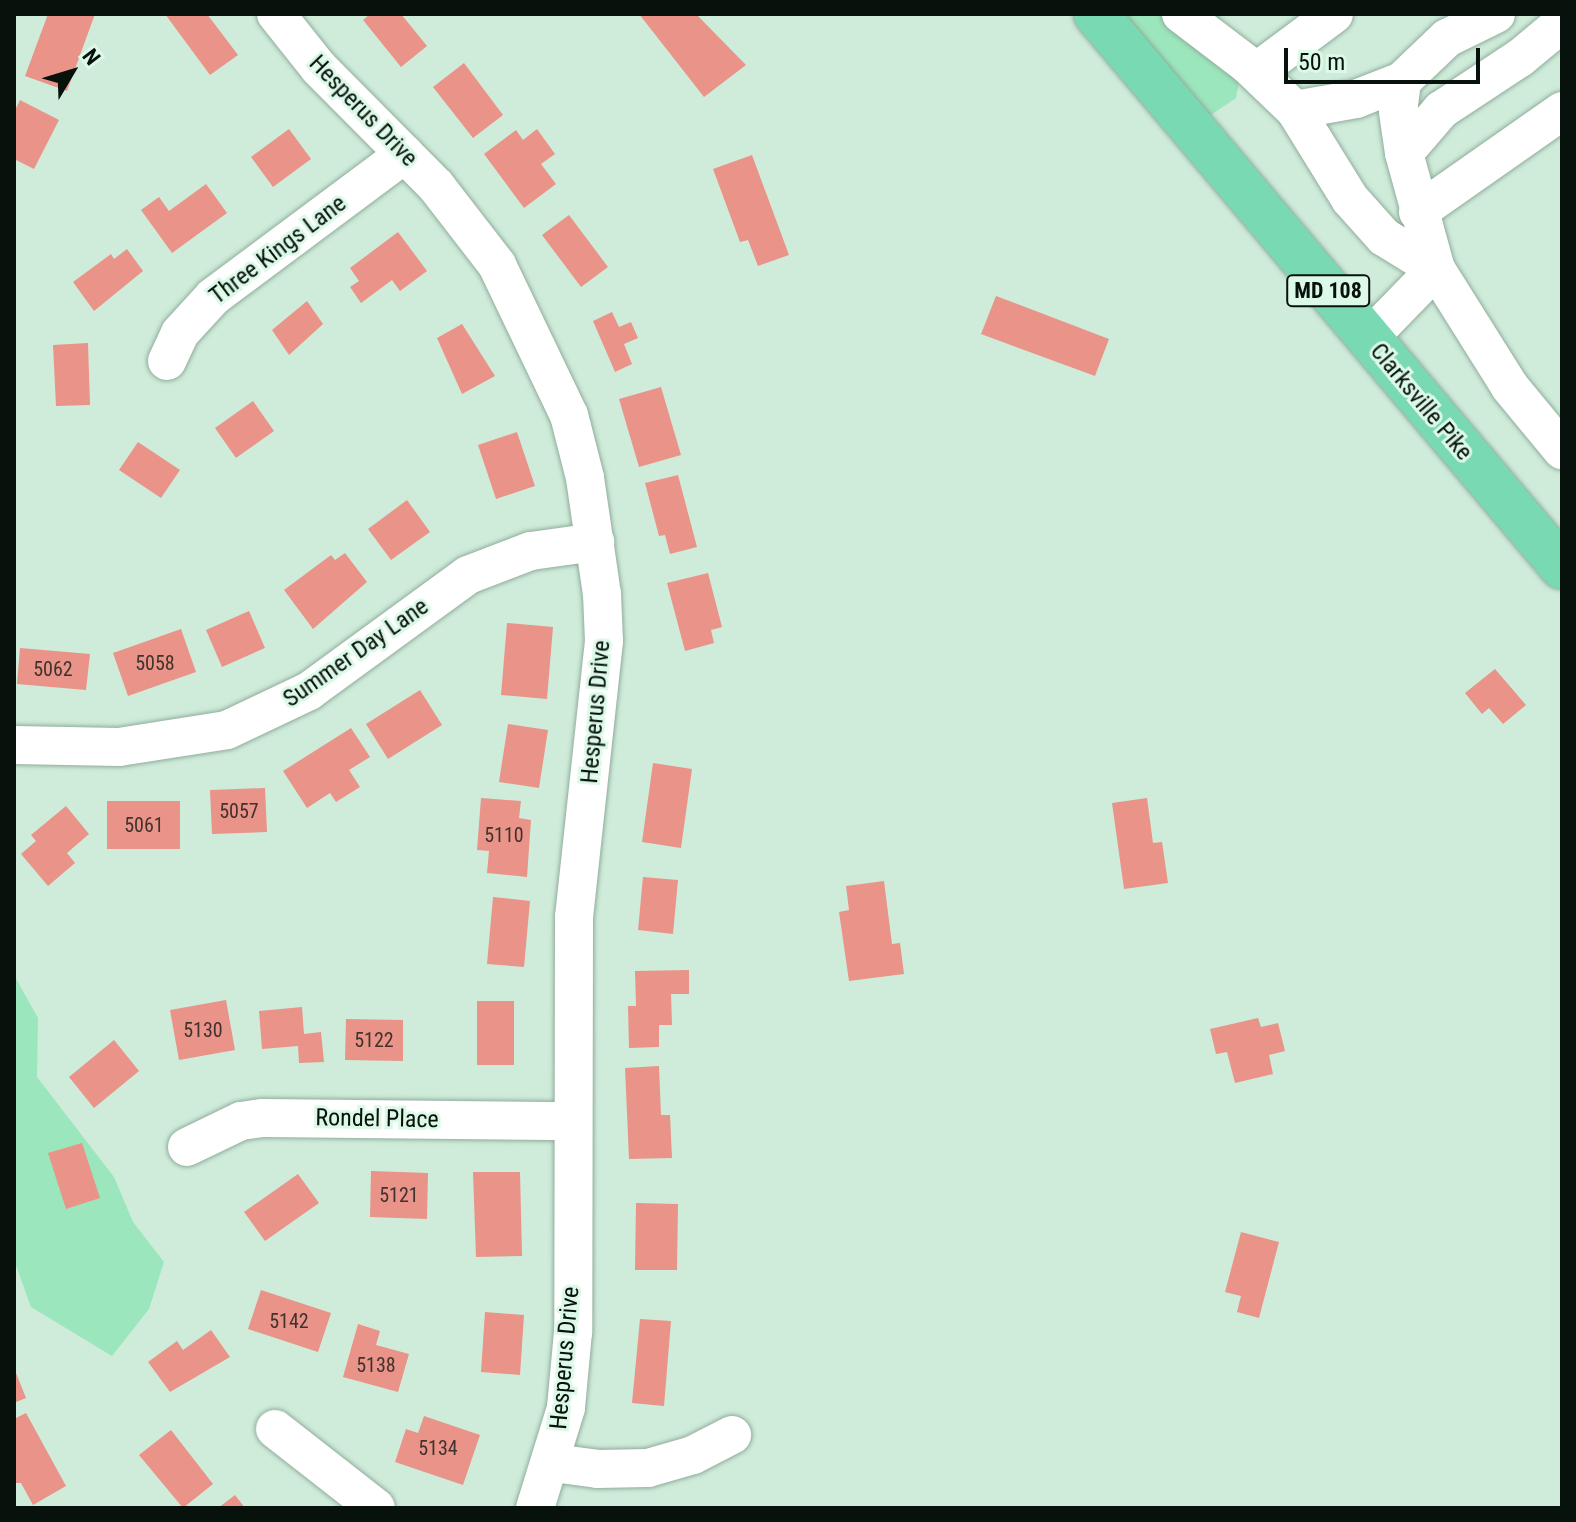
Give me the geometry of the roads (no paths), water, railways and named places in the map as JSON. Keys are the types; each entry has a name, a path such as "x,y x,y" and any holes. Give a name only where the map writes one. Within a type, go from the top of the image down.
{"main road":[{"name":"Clarksville Pike","path":"1096,14 1562,567"}],"street":[{"name":"Hesperus Drive","path":"276,14 319,68 405,154 467,223 523,314 569,415 595,542 604,641 574,917 573,1332 566,1408 553,1463 535,1508"},
{"path":"1256,72 1334,14"},
{"path":"1295,110 1356,99 1402,81 1447,38 1496,14"},
{"path":"1194,17 1295,110 1350,199 1384,237 1436,269"},
{"path":"1404,153 1441,110 1520,58 1562,23"},
{"path":"1402,81 1398,112 1404,153 1436,269 1510,387 1562,450"},
{"path":"1418,212 1562,111"},
{"name":"Three Kings Lane","path":"167,361 180,333 213,297 405,154"},
{"path":"1368,339 1436,269"},
{"name":"Summer Day Lane","path":"14,745 119,747 227,730 309,691 468,575 531,551 595,542"},
{"name":"Rondel Place","path":"187,1147 241,1121 263,1118 573,1121"},
{"path":"275,1429 376,1508"},
{"path":"553,1463 598,1469 648,1468 702,1451 732,1435"}]}
